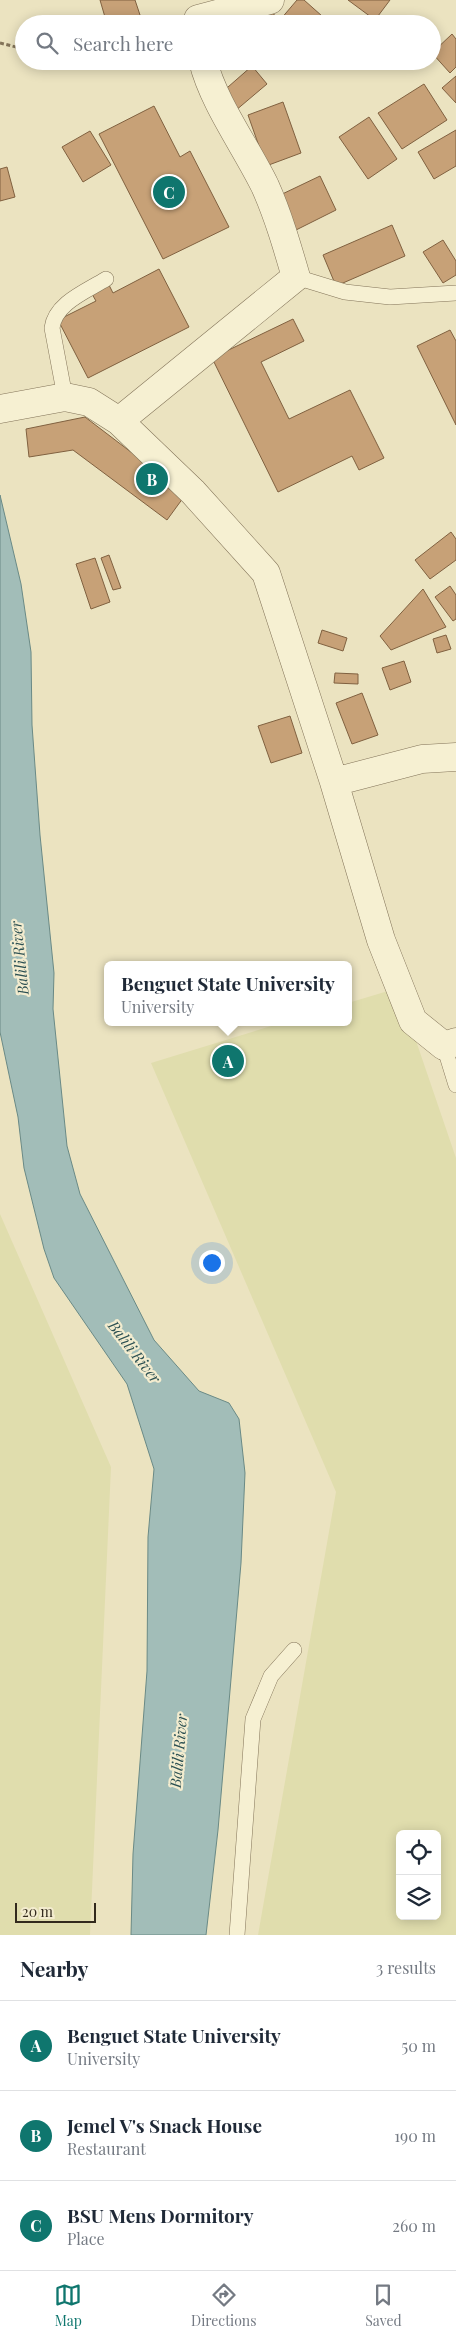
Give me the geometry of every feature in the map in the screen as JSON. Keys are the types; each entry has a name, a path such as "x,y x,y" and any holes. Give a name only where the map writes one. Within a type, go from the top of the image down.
{"street":[{"path":"197,14 270,0"},
{"path":"118,421 296,277 276,212 213,87 207,70"},
{"path":"2,408 65,397 89,402 118,421 193,492 266,573 334,782 382,940 413,1021 450,1044"},
{"path":"334,782 422,759 456,757"}],"lane":[{"path":"296,277 345,292 390,297 456,293"},
{"path":"65,397 52,328 53,320 59,309 106,279"},
{"path":"450,1044 456,1085"},
{"path":"237,1935 253,1719 272,1676 294,1650"}],"path":[{"path":"0,42 15,46"}],"shaded area":[{"path":"398,988 456,1158 456,1935 258,1935 336,1492 151,1063 271,1026 352,1026 352,1002"},
{"path":"0,1214 111,1467 90,1935 0,1935"}],"water":[{"name":"Balili River","path":"0,495 21,584 31,652 32,725 40,835 54,973 53,1009 67,1146 80,1194 154,1340 199,1391 229,1403 239,1419 245,1473 241,1563 218,1830 206,1935 131,1935 133,1854 147,1671 148,1537 154,1469 127,1384 54,1278 44,1249 24,1168 18,1117 0,1032"}],"building":[{"path":"100,0 135,0 140,15 104,15"},
{"path":"297,0 304,0 321,15 284,15"},
{"path":"348,0 390,0 379,15 368,15"},
{"path":"268,9 275,15 263,15"},
{"path":"452,34 456,39 456,67 450,73 441,63 441,44"},
{"path":"247,70 255,70 267,84 235,111 220,94"},
{"path":"456,76 456,103 442,88"},
{"path":"424,84 447,120 402,149 378,113"},
{"path":"283,102 301,153 266,166 248,115"},
{"path":"154,106 180,157 190,151 229,227 163,259 99,134"},
{"path":"369,117 397,159 368,179 339,137"},
{"path":"456,130 456,166 434,179 418,152"},
{"path":"90,131 111,165 83,182 62,147"},
{"path":"7,167 15,197 0,201 0,169"},
{"path":"320,176 336,210 292,232 276,197"},
{"path":"392,225 405,256 336,286 323,255"},
{"path":"443,240 456,261 456,275 443,283 423,252"},
{"path":"159,269 189,327 88,378 58,320 96,301 92,294 109,285 113,293"},
{"path":"293,319 304,341 261,362 289,419 350,390 384,458 359,470 352,456 278,492 212,358"},
{"path":"450,330 456,341 456,425 417,346"},
{"path":"85,417 186,494 167,520 73,450 29,457 26,429"},
{"path":"451,532 456,539 456,560 430,579 415,560"},
{"path":"109,555 121,588 113,590 101,558"},
{"path":"95,558 110,602 91,609 76,564"},
{"path":"450,586 456,595 456,619 453,621 435,597"},
{"path":"423,589 446,627 391,650 380,636"},
{"path":"322,630 347,638 343,651 318,643"},
{"path":"446,635 451,649 437,653 433,639"},
{"path":"404,661 411,682 390,690 382,668"},
{"path":"335,673 358,674 358,684 334,683"},
{"path":"362,693 378,735 352,744 336,703"},
{"path":"290,716 302,753 271,763 258,726"}],"place":[{"name":"BSU Mens Dormitory","path":"169,192"},
{"name":"Jemel V's Snack House","path":"152,479"},
{"name":"Benguet State University","path":"228,1061"}]}
